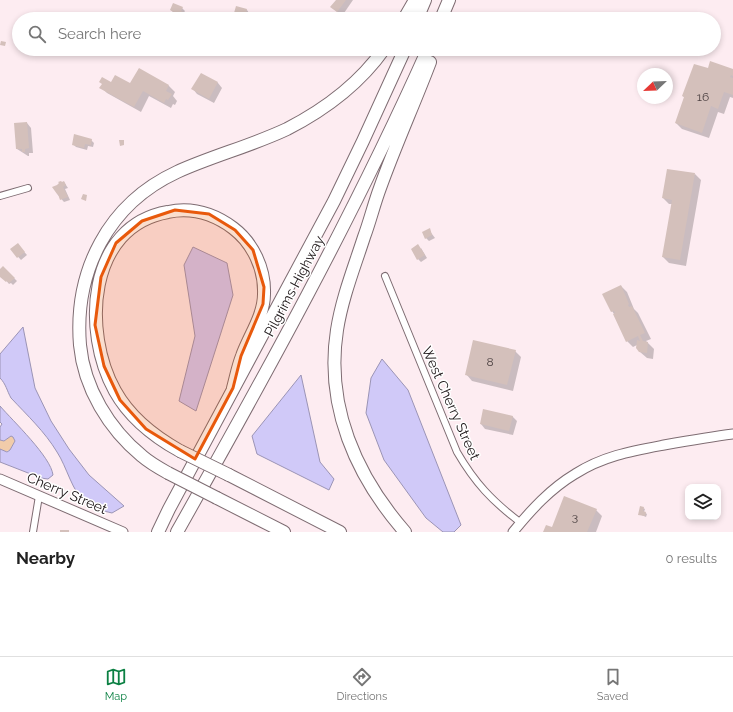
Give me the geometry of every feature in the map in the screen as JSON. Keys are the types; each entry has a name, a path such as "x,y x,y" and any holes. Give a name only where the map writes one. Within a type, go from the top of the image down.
{"highway":[{"path":"408,12 415,0"},
{"path":"421,12 425,0"},
{"path":"284,532 168,473 143,457 111,424 96,397 84,365 79,327 80,308 86,276 99,244 116,219 129,205 149,188 177,172 248,145 286,129 306,118 327,105 355,82 379,56"},
{"name":"Pilgrims Highway","path":"158,532 233,388 334,201 402,56"},
{"name":"Pilgrims Highway","path":"177,532 355,205 425,56"},
{"path":"405,532 390,514 370,485 355,457 344,427 337,393 335,364 337,331 346,288 380,188 433,56"},
{"path":"233,388 241,356 260,314 264,295 261,268 253,250 235,230 218,218 209,214 195,211 175,210 158,214 142,221 123,235 116,243 103,267 97,293 95,325 100,355 108,378 120,400 136,419 165,443 340,532"}],"street":[{"path":"0,196 28,188"},
{"name":"West Cherry Street","path":"385,276 457,452 466,468 487,495 521,523"},
{"path":"513,532 545,496 574,474 603,460 624,452 733,434"},
{"name":"Cherry Street","path":"0,479 123,532"},
{"path":"33,532 39,496"}],"highlighted area":[{"path":"175,210 209,214 235,230 253,250 264,287 263,304 241,356 233,388 195,459 146,429 120,400 104,366 95,325 101,277 116,243 142,221"}],"shaded area":[{"path":"193,247 227,263 233,295 196,411 179,401 195,336 184,265"},
{"path":"23,327 35,388 51,421 69,449 89,475 124,506 112,513 92,507 81,498 73,486 61,458 36,424 11,398 0,378 0,354"},
{"path":"382,359 408,390 461,525 454,532 443,532 426,518 384,460 366,413 371,378"},
{"path":"301,375 320,462 334,479 329,490 257,454 252,436"},
{"path":"0,406 31,439 46,459 51,467 53,475 48,479 41,478 0,462 0,449 7,452 10,450 15,441 11,436 4,441 0,440 0,427 2,424 0,422"},
{"path":"11,436 15,441 10,450 4,452 0,449 0,440 4,441"}],"building":[{"path":"336,0 346,0 337,12 330,7"},
{"path":"173,3 183,7 181,11 183,12 174,12 170,10"},
{"path":"236,6 247,9 246,12 234,12"},
{"path":"1,41 6,42 5,46 0,45"},
{"path":"710,61 733,69 733,76 731,75 730,77 733,78 733,95 724,92 718,109 711,106 702,133 675,123 684,97 682,96 694,64 708,68"},
{"path":"139,68 169,85 166,91 172,94 168,100 166,99 164,103 143,91 134,107 99,88 102,84 99,82 102,77 111,82 115,75 130,83"},
{"path":"201,73 218,82 209,99 191,89"},
{"path":"27,122 29,148 25,149 25,152 22,152 22,149 16,149 14,123"},
{"path":"74,134 92,139 91,145 85,144 84,148 72,145"},
{"path":"119,140 124,140 124,145 120,146"},
{"path":"667,169 695,173 680,260 662,257 672,200 662,198"},
{"path":"61,181 64,181 66,185 63,187 68,197 60,200 58,194 52,187"},
{"path":"83,194 87,195 86,201 81,199"},
{"path":"430,228 432,235 425,239 422,232"},
{"path":"18,243 25,252 17,258 10,249"},
{"path":"418,244 425,255 417,260 411,249"},
{"path":"3,266 15,278 9,283 0,277 0,269"},
{"path":"621,285 629,307 632,306 645,333 640,335 643,341 648,342 647,353 639,352 636,348 637,340 640,341 638,336 626,342 613,314 615,313 614,311 611,312 602,294"},
{"path":"473,340 516,350 507,385 465,375"},
{"path":"483,409 513,416 509,431 480,424"},
{"path":"564,496 597,509 587,532 543,532 546,525 552,527"},
{"path":"640,506 644,507 643,511 646,512 645,516 638,515"},
{"path":"60,530 69,530 69,532 60,532"}]}
